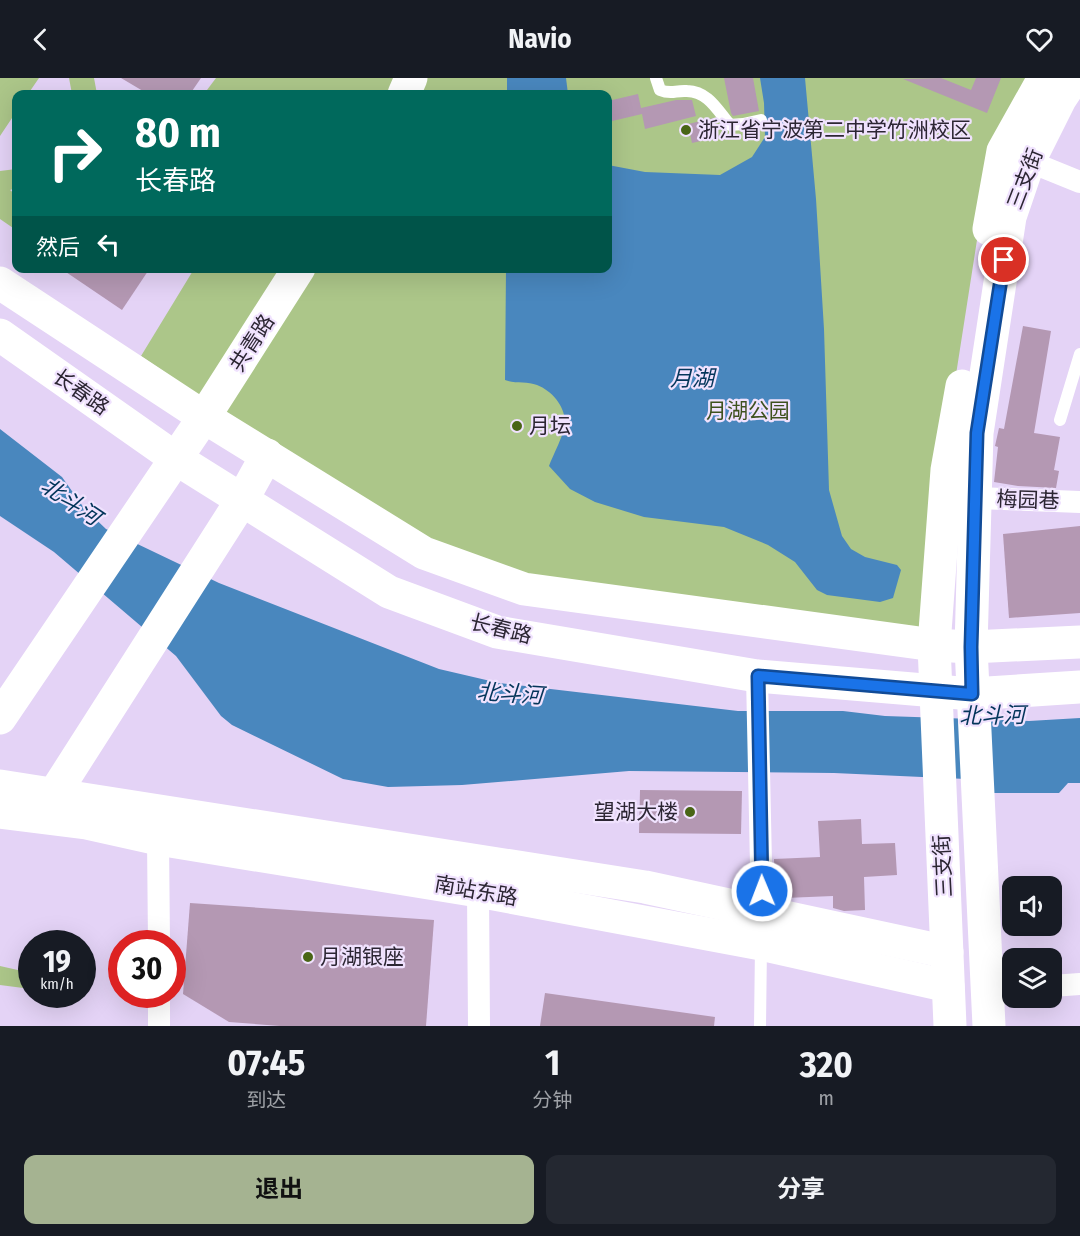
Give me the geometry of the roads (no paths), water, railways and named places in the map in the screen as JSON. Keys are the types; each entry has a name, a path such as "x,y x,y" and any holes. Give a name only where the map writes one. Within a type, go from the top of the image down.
{"main road":[{"name":"三支街","path":"950,1026 934,645 947,470 1016,156 1044,78"},
{"name":"三支街","path":"990,1026 1000,990 978,780 973,701 971,647 977,433 1010,217 1016,156 1074,78"},
{"name":"共青路","path":"0,718 204,417 296,273"},
{"name":"长春路","path":"0,283 204,417 424,553 524,590 934,645 971,647 1080,642"},
{"name":"长春路","path":"0,335 175,458 389,592 497,632 758,688 973,701 1080,687"},
{"path":"46,806 242,500 267,455"},
{"name":"南站东路","path":"0,786 86,823 158,839 478,891 947,952"},
{"name":"南站东路","path":"0,812 46,806 645,887 762,928 948,986"}],"street":[{"path":"1016,156 1080,182"},
{"name":"梅园巷","path":"976,498 1080,502"},
{"path":"758,688 762,928"},
{"path":"158,839 159,930"},
{"path":"478,891 479,1026"},
{"path":"1062,985 1080,984"},
{"path":"159,1008 159,1026"}],"lane":[{"path":"656,78 660,90 669,93 688,91 708,97 730,125 761,120"},
{"path":"1060,420 1080,354"},
{"path":"760,1026 762,928"}],"water":[{"path":"507,78 566,78 568,90 507,90"},
{"name":"月湖","path":"760,78 805,78 816,199 824,329 829,490 842,536 851,549 865,557 897,565 901,570 893,598 880,602 827,595 817,590 795,562 768,545 724,527 644,517 595,502 570,489 549,466 565,425 560,404 552,395 537,385 505,380 506,273 612,273 612,166 645,172 720,175 752,157 765,137 764,103"},
{"name":"北斗河","path":"0,429 62,477 84,508 106,529 219,583 439,669 499,683 738,711 843,711 885,716 1029,721 1080,718 1080,783 1068,783 1059,793 988,793 988,780 834,773 629,771 462,785 388,787 343,779 232,725 221,716 176,656 54,552 0,516"}],"place":[{"name":"浙江省宁波第二中学竹洲校区","path":"686,130"},
{"name":"月坛","path":"517,426"},
{"name":"望湖大楼","path":"690,812"},
{"name":"月湖银座","path":"308,957"}],"park label":[{"name":"月湖公园","path":"748,411"}]}
